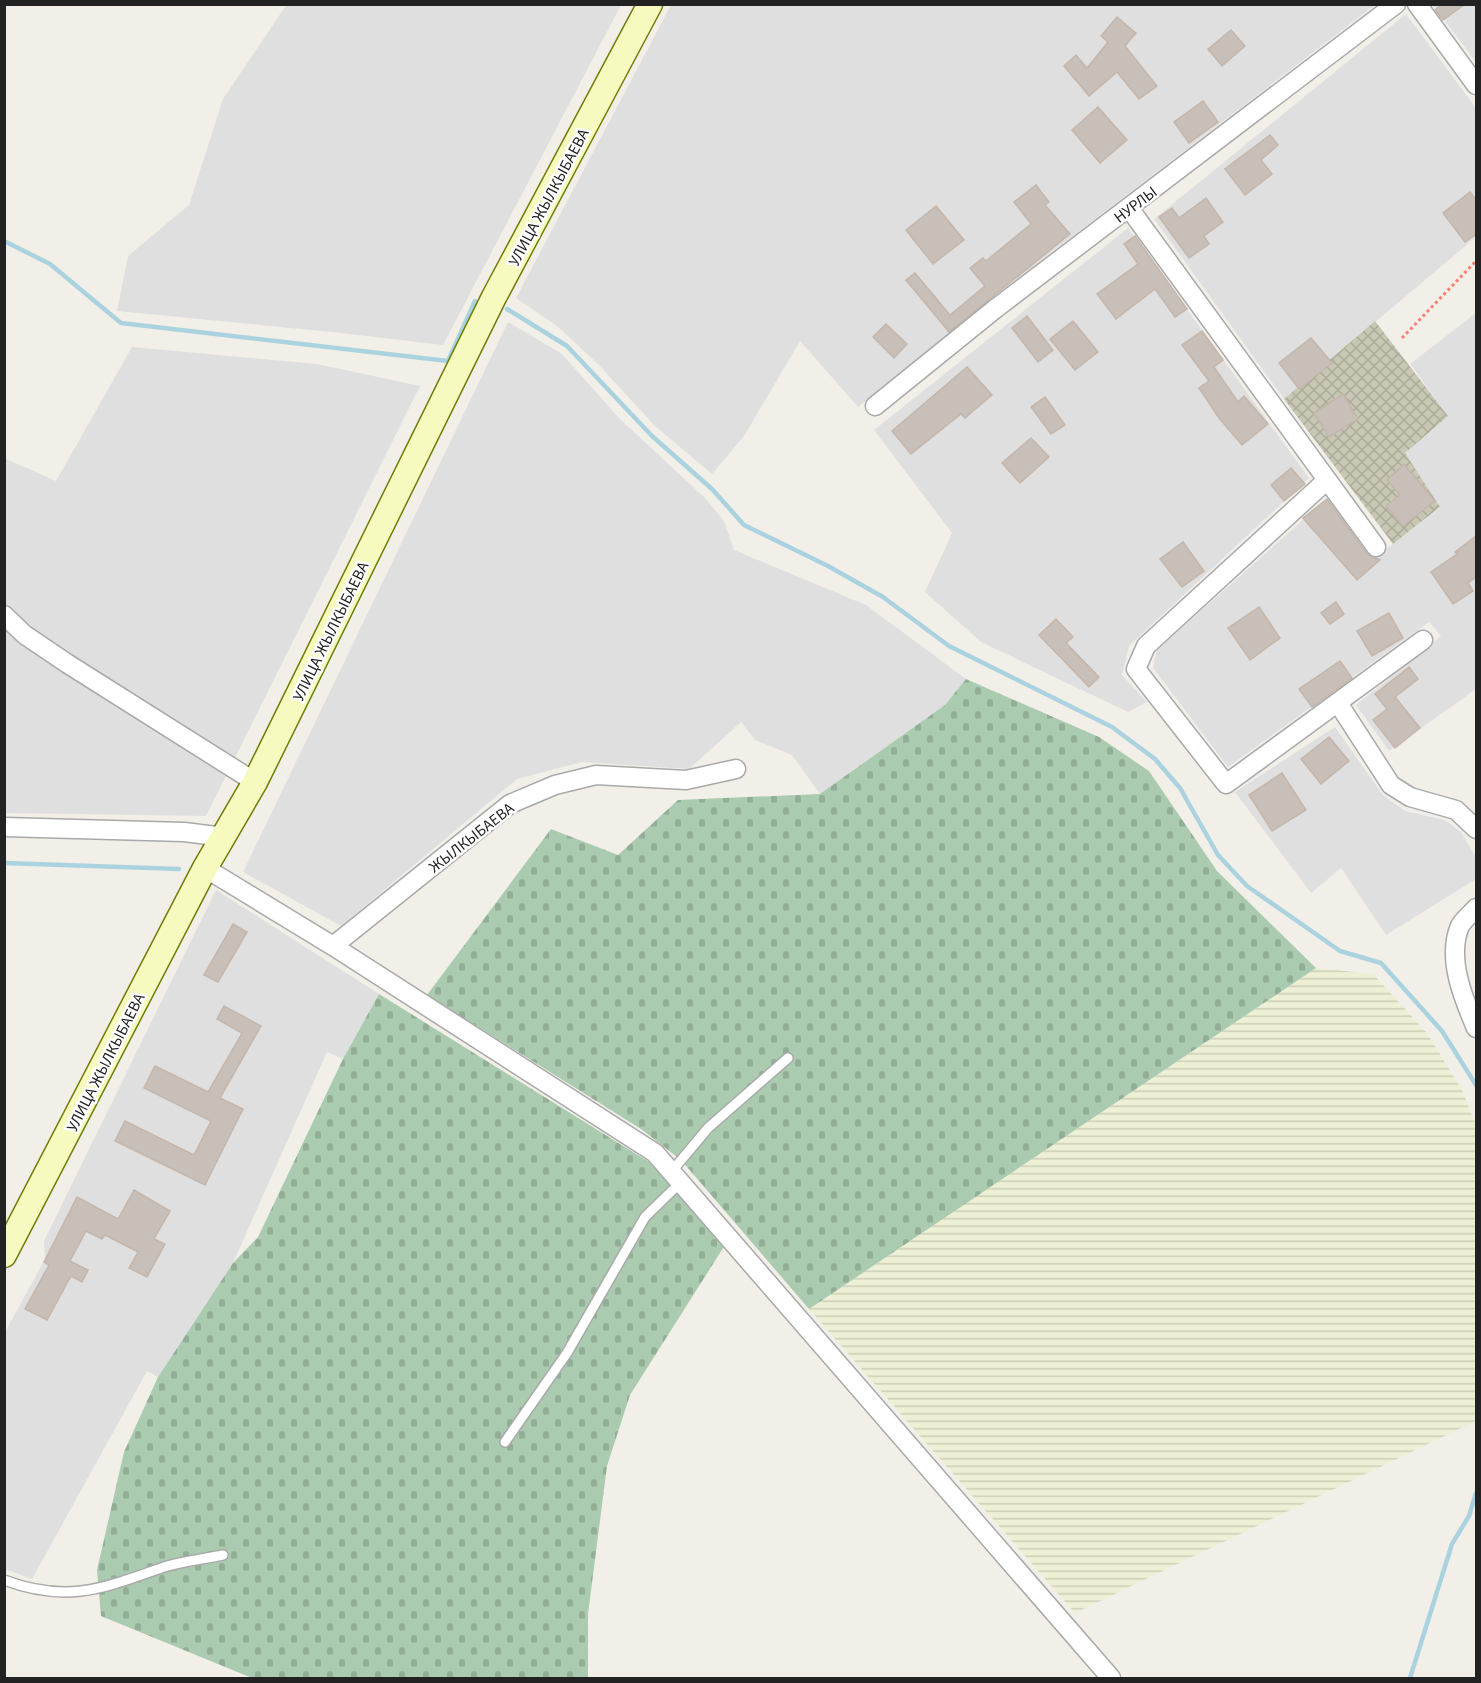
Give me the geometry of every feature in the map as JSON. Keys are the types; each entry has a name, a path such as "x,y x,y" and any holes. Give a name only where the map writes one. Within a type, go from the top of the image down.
{"main road":[{"name":"УЛИЦА ЖЫЛКЫБАЕВА","path":"4,1255 205,868 255,782 494,297 650,4"}],"street":[{"name":"НУРЛЫ","path":"875,406 995,309 1396,4"},
{"path":"1417,4 1476,85"},
{"path":"1130,208 1376,547"},
{"path":"1327,480 1146,646 1136,669 1226,784 1423,640"},
{"path":"4,615 25,635 68,664 255,782"},
{"path":"1338,704 1391,785 1410,796 1456,810 1476,829"},
{"name":"ЖЫЛКЫБАЕВА","path":"333,946 510,804 555,785 596,775 686,780 736,769"},
{"path":"4,827 184,832 224,837"},
{"path":"205,868 333,946 655,1154 677,1176 1111,1678"},
{"path":"1476,908 1461,926 1456,953 1458,986 1476,1028"}],"lane":[{"path":"506,1442 567,1353 645,1217 677,1176 708,1128 788,1058"},
{"path":"4,1581 24,1588 63,1594 114,1586 167,1566 223,1555"}],"path":[{"path":"1402,338 1476,261"}],"shaded area":[{"path":"287,4 621,5 443,345 117,311 128,256 189,205 223,99"},
{"path":"671,5 1375,5 1010,284 858,407 800,341 744,436 712,474 654,425 598,364 557,326 516,298"},
{"path":"1433,5 1476,5 1476,62"},
{"path":"1406,14 1476,108 1476,237 1284,399 1154,219"},
{"path":"1128,228 1309,478 1129,646 1122,675 1147,702 1128,712 981,642 925,592 952,533 874,430"},
{"path":"1476,313 1476,689 1389,751 1356,705 1441,636 1429,622 1228,767 1153,668 1157,650 1324,501 1372,560 1440,508 1405,453 1448,416 1410,364"},
{"path":"1375,321 1448,416 1405,453 1440,507 1393,544 1284,399"},
{"path":"508,322 562,354 620,419 706,499 724,521 734,550 866,605 966,679 945,705 820,794 792,755 755,740 741,722 689,769 582,762 517,779 341,926 243,872"},
{"path":"132,347 317,364 420,386 206,816 5,813 4,458 56,481"},
{"path":"1335,727 1383,795 1405,811 1445,820 1461,832 1476,857 1476,879 1386,935 1341,868 1311,893 1235,792"},
{"path":"216,890 379,994 343,1059 327,1052 233,1263 158,1377 147,1371 32,1579 5,1569 4,1334 45,1259 44,1241"},
{"path":"1316,968 1373,974 1427,1033 1462,1090 1476,1125 1476,1421 1075,1613 809,1309"}],"green space":[{"path":"966,679 1099,737 1149,771 1217,871 1316,968 809,1309 681,1160 641,1129 427,995 551,829 618,855 678,800 820,794 945,705"},
{"path":"379,994 649,1162 725,1245 630,1395 607,1466 588,1614 588,1678 252,1678 101,1616 97,1570 124,1452 158,1377 233,1263 258,1237 343,1059"}],"building":[{"path":"1443,4 1465,4 1443,20 1435,10"},
{"path":"1117,17 1136,33 1125,46 1157,86 1139,99 1117,72 1089,96 1064,66 1076,55 1087,68 1108,42 1101,36"},
{"path":"1231,30 1245,46 1222,66 1208,49"},
{"path":"1203,101 1218,122 1189,143 1174,122"},
{"path":"1098,107 1127,140 1100,163 1072,130"},
{"path":"1270,135 1278,145 1261,160 1272,174 1245,195 1225,169"},
{"path":"1036,185 1049,202 1045,205 1070,234 949,332 906,280 915,273 950,315 985,286 970,268 983,258 986,261 1031,224 1014,202"},
{"path":"1470,192 1476,200 1476,234 1465,242 1443,213"},
{"path":"1206,198 1223,222 1204,236 1209,244 1189,258 1159,217 1172,208 1179,218"},
{"path":"936,206 964,240 933,264 906,230"},
{"path":"1135,236 1187,309 1175,317 1155,289 1116,319 1097,294 1138,264 1124,244"},
{"path":"1027,316 1053,350 1038,362 1012,328"},
{"path":"1073,321 1098,352 1075,370 1050,339"},
{"path":"886,324 907,344 894,358 873,337"},
{"path":"1202,331 1223,360 1214,367 1238,402 1244,396 1268,424 1242,445 1219,418 1199,388 1209,381 1182,345"},
{"path":"1311,338 1332,363 1299,389 1279,363"},
{"path":"967,367 992,395 965,418 961,414 911,454 892,431"},
{"path":"1343,394 1358,419 1329,437 1314,413"},
{"path":"1045,397 1065,425 1051,434 1031,407"},
{"path":"1031,438 1049,457 1020,483 1002,463"},
{"path":"1404,464 1435,501 1403,526 1386,506 1400,495 1387,480"},
{"path":"1291,468 1305,484 1284,501 1271,485"},
{"path":"1327,499 1367,554 1380,560 1357,580 1303,518"},
{"path":"1476,536 1476,577 1468,583 1473,591 1453,604 1431,572 1457,554 1455,552"},
{"path":"1183,542 1204,571 1182,587 1160,559"},
{"path":"1336,602 1344,614 1330,624 1321,613"},
{"path":"1259,607 1280,638 1250,660 1228,628"},
{"path":"1389,613 1403,638 1372,656 1357,631"},
{"path":"1056,619 1073,637 1066,643 1099,677 1089,687 1039,635"},
{"path":"1340,661 1352,678 1312,707 1299,689"},
{"path":"1409,667 1418,679 1395,697 1420,728 1395,748 1373,720 1387,709 1375,694"},
{"path":"1329,737 1349,761 1321,784 1301,759"},
{"path":"1282,773 1306,810 1272,831 1249,795"},
{"path":"233,924 247,932 218,982 204,975"},
{"path":"224,1006 261,1026 220,1098 243,1109 205,1185 115,1141 125,1121 194,1155 211,1121 144,1088 155,1066 208,1092 242,1033 217,1019"},
{"path":"134,1190 170,1211 154,1239 165,1244 147,1277 129,1268 138,1252 105,1235 102,1239 86,1231 70,1261 88,1270 82,1282 71,1276 47,1320 25,1309 49,1265 44,1262 77,1197 118,1219"}],"waterway":[{"path":"4,241 50,264 121,323 448,361 475,301"},
{"path":"507,309 567,346 652,436 712,489 744,525 828,566 883,597 949,646 1112,727 1155,759 1180,788 1218,855 1247,886 1340,951 1381,963 1442,1031 1476,1085"},
{"path":"4,863 179,869"},
{"path":"1410,1678 1452,1544 1469,1516 1476,1493"}]}
